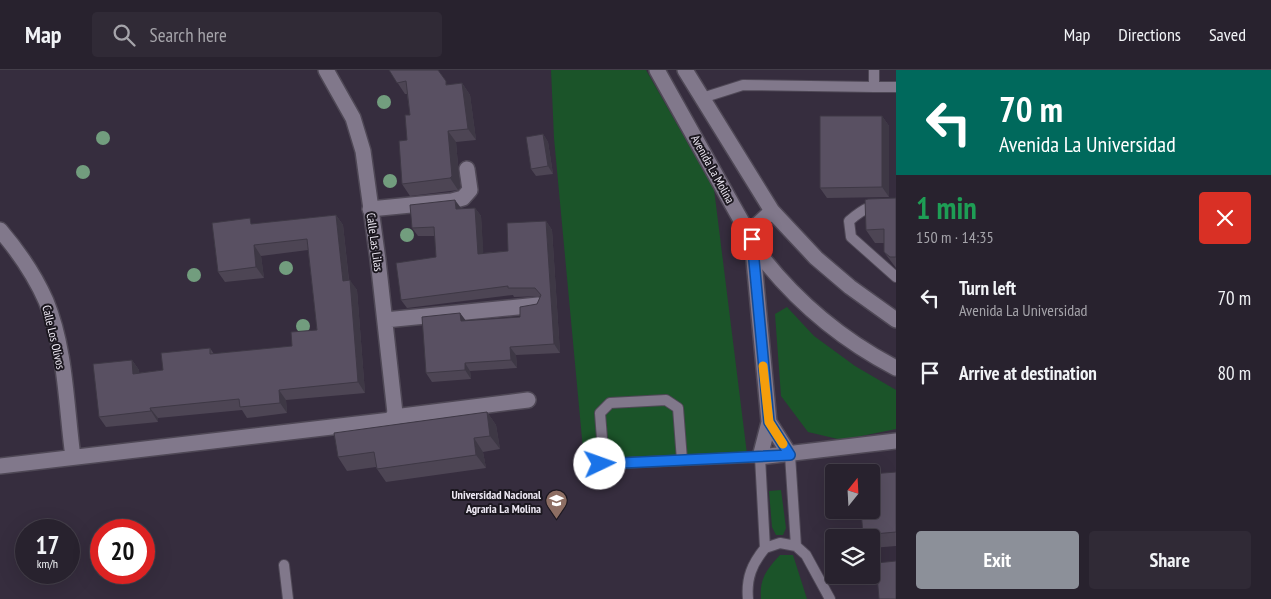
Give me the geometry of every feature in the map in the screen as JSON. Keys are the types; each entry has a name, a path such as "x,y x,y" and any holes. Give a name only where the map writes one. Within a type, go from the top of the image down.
{"street":[{"name":"Calle Las Lilas","path":"326,70 342,97 359,135 395,413 392,419"},
{"name":"Avenida La Molina","path":"657,70 752,239 774,272 820,318 846,337 896,368"},
{"name":"Avenida La Molina","path":"685,70 772,211 836,275 896,320"},
{"path":"370,209 463,198 470,190 467,169"},
{"path":"772,211 758,224 752,239 769,422 760,457 790,455 896,441"},
{"name":"Calle Los Olivos","path":"0,230 30,271 46,301 59,350 73,457"},
{"path":"384,320 538,305"},
{"path":"0,466 392,419 528,400"},
{"path":"769,422 790,455"}],"lane":[{"path":"874,70 874,87"},
{"path":"702,98 743,85 896,87"},
{"path":"896,204 877,204 862,209 849,221 851,237 896,277"},
{"path":"682,460 678,408 666,400 610,403 600,413 602,464 760,457 765,548"},
{"path":"790,455 796,546"},
{"path":"748,599 748,578 754,561 765,548 780,543 796,546 806,555 830,599"},
{"path":"284,565 288,599"}],"green space":[{"path":"551,70 646,70 714,189 747,454 584,460 554,138"},
{"path":"787,307 814,336 855,366 896,390 896,429 842,440 808,432 781,396 775,314"},
{"path":"781,490 786,528 783,535 776,535 772,527 769,491"},
{"path":"780,555 793,555 807,599 761,599 761,586 765,575"}],"building":[{"path":"389,70 438,70 446,81 446,85 462,83 468,129 448,131 452,176 450,178 402,184 399,141 407,140 405,115 410,115 406,81 397,83"},
{"path":"820,116 882,116 882,187 820,188"},
{"path":"543,134 548,166 531,169 526,137"},
{"path":"896,198 896,257 890,257 884,252 884,229 866,230 865,200"},
{"path":"455,200 456,209 475,208 478,254 508,251 507,223 546,221 554,344 510,347 511,360 465,363 465,370 426,373 422,317 460,313 461,321 520,317 520,307 537,304 541,295 535,288 508,288 508,286 401,300 396,263 436,257 434,227 412,228 410,205"},
{"path":"336,215 343,281 350,280 358,382 279,390 280,403 240,407 239,399 150,408 151,411 99,417 93,364 132,360 133,374 163,370 161,353 210,348 210,354 292,346 291,332 317,330 307,239 254,245 256,267 218,272 212,223 250,218 251,224"},
{"path":"487,412 490,436 474,438 476,455 377,469 374,452 338,457 334,433"},
{"path":"896,472 896,532 880,533 880,529 863,529 862,519 880,519 880,473"},
{"path":"896,561 896,599 879,599 878,584 880,584 880,563"}],"slow traffic":[{"path":"763,366 769,422 783,444"}],"place":[{"name":"Universidad Nacional Agraria La Molina","path":"557,520"}],"route":[{"path":"600,464 790,455 769,422 752,239"}]}
